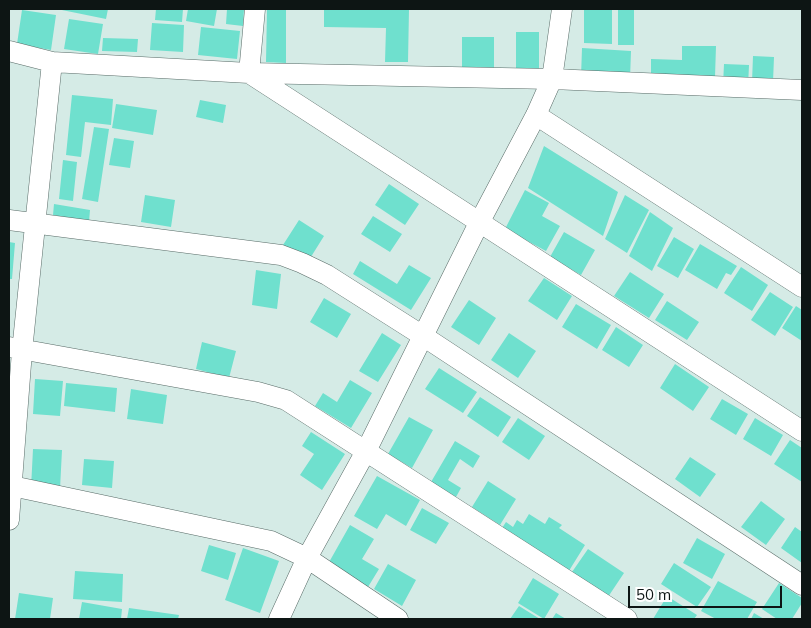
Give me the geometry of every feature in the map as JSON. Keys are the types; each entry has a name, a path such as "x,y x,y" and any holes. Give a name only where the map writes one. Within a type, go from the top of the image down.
{"street":[{"path":"249,73 255,9"},
{"path":"279,619 307,558 366,451 479,222 536,116 552,79 562,9"},
{"path":"9,51 52,62 249,73 552,79 802,90"},
{"path":"9,520 12,486 15,349 36,224 52,62"},
{"path":"249,73 802,431"},
{"path":"536,116 802,287"},
{"path":"9,220 281,255 326,275 423,336 802,585"},
{"path":"15,349 258,392 286,400 627,619"},
{"path":"12,486 270,540 307,558 398,619"}],"building":[{"path":"57,9 108,9 106,19"},
{"path":"156,9 183,9 182,22 155,20"},
{"path":"188,9 217,9 214,26 186,21"},
{"path":"227,9 244,9 243,26 226,24"},
{"path":"267,9 286,9 286,63 266,62"},
{"path":"324,9 409,9 408,62 385,62 386,28 324,27"},
{"path":"584,9 612,9 612,44 584,43"},
{"path":"618,9 634,9 634,45 618,45"},
{"path":"22,10 56,15 51,50 17,44"},
{"path":"69,19 103,24 98,54 64,49"},
{"path":"152,23 184,25 183,52 150,50"},
{"path":"201,27 240,31 237,59 198,55"},
{"path":"516,32 539,32 539,71 516,71"},
{"path":"462,37 494,37 494,68 462,67"},
{"path":"103,38 138,39 137,52 102,51"},
{"path":"682,46 716,46 715,77 651,76 651,59 682,60"},
{"path":"582,48 631,51 630,79 581,77"},
{"path":"753,56 774,57 773,82 752,82"},
{"path":"724,64 749,65 748,87 723,85"},
{"path":"72,95 113,99 111,125 85,122 81,157 66,155"},
{"path":"200,100 226,105 223,123 196,117"},
{"path":"116,104 157,110 153,135 112,128"},
{"path":"94,127 109,129 98,202 82,199"},
{"path":"114,138 134,141 130,168 109,165"},
{"path":"544,146 618,192 603,236 528,188"},
{"path":"63,160 77,162 73,201 59,199"},
{"path":"389,184 419,204 405,225 375,205"},
{"path":"525,190 549,203 542,216 560,226 546,251 505,229"},
{"path":"145,195 175,200 171,227 141,222"},
{"path":"625,195 649,210 627,253 605,239"},
{"path":"54,204 90,210 89,222 53,215"},
{"path":"650,212 673,228 652,271 629,256"},
{"path":"373,216 402,234 390,252 361,234"},
{"path":"299,220 324,236 309,260 283,245"},
{"path":"564,232 595,250 581,275 550,257"},
{"path":"674,237 694,249 678,278 657,266"},
{"path":"9,242 15,243 12,279 9,279"},
{"path":"700,244 737,266 731,275 726,273 717,289 685,270"},
{"path":"360,261 397,284 409,265 431,278 411,310 353,274"},
{"path":"741,267 768,285 752,311 724,293"},
{"path":"256,270 281,274 277,309 252,305"},
{"path":"630,272 664,294 649,318 614,296"},
{"path":"544,278 572,296 557,320 528,301"},
{"path":"770,292 793,307 775,336 751,320"},
{"path":"324,298 351,314 337,338 310,322"},
{"path":"469,300 496,318 479,345 451,327"},
{"path":"667,301 699,322 687,340 655,320"},
{"path":"576,304 611,325 597,349 562,327"},
{"path":"796,306 802,310 802,341 782,328"},
{"path":"616,327 643,345 629,367 602,350"},
{"path":"382,333 401,345 378,382 359,371"},
{"path":"509,333 536,351 518,378 491,360"},
{"path":"202,342 236,351 229,378 196,369"},
{"path":"675,364 709,387 693,411 660,388"},
{"path":"439,368 477,392 463,413 425,389"},
{"path":"35,379 63,381 60,416 33,414"},
{"path":"350,380 372,393 351,428 315,406 323,393 337,402"},
{"path":"66,383 117,388 115,412 64,406"},
{"path":"131,389 167,395 163,424 127,419"},
{"path":"480,397 511,417 498,437 467,416"},
{"path":"722,399 748,414 736,435 710,419"},
{"path":"409,417 433,430 412,468 388,454"},
{"path":"518,418 545,436 529,460 502,442"},
{"path":"755,418 783,435 771,456 743,439"},
{"path":"311,432 345,454 322,490 300,475 314,454 302,446"},
{"path":"790,440 802,448 802,482 774,464"},
{"path":"455,441 480,456 473,468 460,459 448,480 461,488 456,497 431,482"},
{"path":"33,449 62,450 60,489 31,488"},
{"path":"690,457 716,474 700,497 675,479"},
{"path":"84,459 114,461 112,488 82,485"},
{"path":"377,476 420,500 406,526 386,514 377,529 354,516"},
{"path":"488,481 516,499 500,525 472,507"},
{"path":"761,501 785,519 766,545 741,527"},
{"path":"422,508 449,523 436,544 410,530"},
{"path":"529,514 545,524 549,517 562,525 559,528 585,545 567,574 500,531 506,522 513,527 517,520 523,524"},
{"path":"350,525 374,539 362,559 379,569 368,587 328,564"},
{"path":"795,527 802,532 802,563 781,548"},
{"path":"697,538 725,554 712,579 683,563"},
{"path":"209,545 236,553 228,580 201,571"},
{"path":"243,548 279,561 260,613 225,600"},
{"path":"588,549 624,573 608,597 572,572"},
{"path":"674,563 711,587 697,607 661,584"},
{"path":"388,564 416,580 402,606 374,589"},
{"path":"75,571 123,574 122,602 73,599"},
{"path":"533,578 559,594 544,619 518,603"},
{"path":"718,581 757,602 747,619 716,619 701,611"},
{"path":"779,583 802,598 802,603 792,619 777,619 762,609"},
{"path":"19,593 53,598 50,619 15,619"},
{"path":"667,596 697,615 694,619 653,619"},
{"path":"82,602 122,609 121,619 79,619"},
{"path":"519,606 540,619 510,619"},
{"path":"129,608 179,615 178,619 127,619"},
{"path":"556,613 566,619 552,619"},
{"path":"754,613 764,619 751,619"}]}
